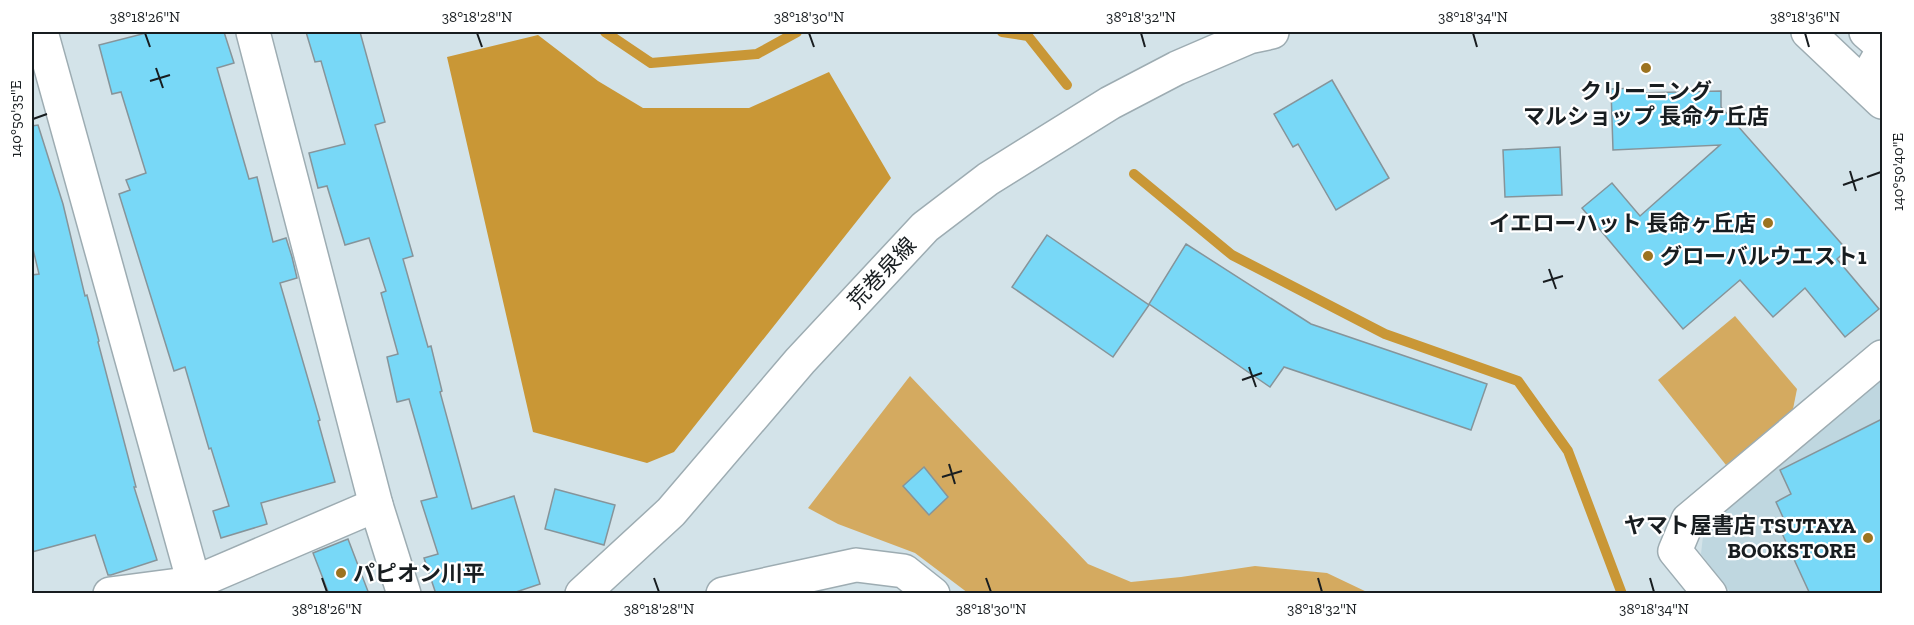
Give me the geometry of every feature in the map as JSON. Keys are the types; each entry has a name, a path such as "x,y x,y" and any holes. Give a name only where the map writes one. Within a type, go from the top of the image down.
{"street":[{"path":"40,32 194,583"},
{"path":"253,32 376,505 404,594"},
{"path":"1808,32 1873,93"},
{"path":"1866,32 1882,46"},
{"name":"荒巻泉線","path":"582,594 671,512 800,361 925,227 988,179 1110,103 1177,68 1256,33"},
{"path":"1873,93 1882,52"},
{"path":"1710,594 1675,551 1688,520 1882,357"},
{"path":"110,594 194,583 376,505"},
{"path":"723,594 856,566 904,571 933,594"}],"shaded area":[{"path":"538,35 598,81 643,108 749,108 829,72 891,178 674,452 647,463 533,432 447,57"},
{"path":"1735,316 1797,389 1792,414 1726,465 1658,380"},
{"path":"910,376 1088,564 1131,582 1255,566 1327,573 1369,593 968,593 915,553 838,524 808,508"},
{"path":"1882,377 1882,593 1731,593 1701,554 1704,527"}],"building":[{"path":"150,32 224,32 234,63 217,68 249,179 257,177 273,242 286,238 292,257 297,278 280,283 320,420 318,421 335,482 261,503 267,524 221,538 213,511 229,506 211,448 209,449 185,367 174,371 119,194 130,190 126,180 146,173 121,92 112,94 99,45"},
{"path":"306,32 360,32 385,122 375,125 413,256 403,259 428,347 431,346 442,391 440,392 472,509 514,496 540,584 510,594 436,594 424,558 438,554 421,501 437,497 409,399 397,402 387,357 398,354 381,293 386,291 369,238 345,245 327,186 318,188 309,153 345,144 321,61 315,62"},
{"path":"1332,80 1389,178 1336,210 1298,144 1293,147 1274,114"},
{"path":"1638,88 1638,93 1721,91 1721,107 1847,250 1837,259 1879,309 1845,337 1805,288 1773,317 1740,280 1683,329 1582,208 1612,183 1640,216 1720,145 1613,150 1611,89"},
{"path":"38,125 63,204 136,487 134,487 157,560 111,575 108,575 95,535 32,552 32,275 39,274 32,245 32,126"},
{"path":"1560,147 1562,195 1505,197 1503,150"},
{"path":"1047,235 1149,305 1113,357 1012,287"},
{"path":"1186,244 1311,324 1487,384 1471,430 1284,367 1270,387 1149,304"},
{"path":"1882,419 1882,594 1810,594 1780,529 1787,526 1776,502 1791,494 1780,470"},
{"path":"924,467 948,497 929,515 903,486"},
{"path":"555,489 615,505 604,545 545,529"},
{"name":"パピオン川平","path":"348,539 369,594 329,594 313,553"}],"waterway":[{"path":"605,32 651,63 757,54 797,32"},
{"path":"1002,32 1028,36 1067,85"},
{"path":"1134,174 1232,255 1385,334 1518,381 1568,451 1622,594"}],"place":[{"name":"クリーニング マルショップ 長命ケ丘店","path":"1646,68"},
{"name":"イエローハット 長命ヶ丘店","path":"1768,223"},
{"name":"グローバルウエスト1","path":"1648,256"},
{"name":"ヤマト屋書店 TSUTAYA BOOKSTORE","path":"1868,538"},
{"name":"パピオン川平","path":"341,573"}]}
